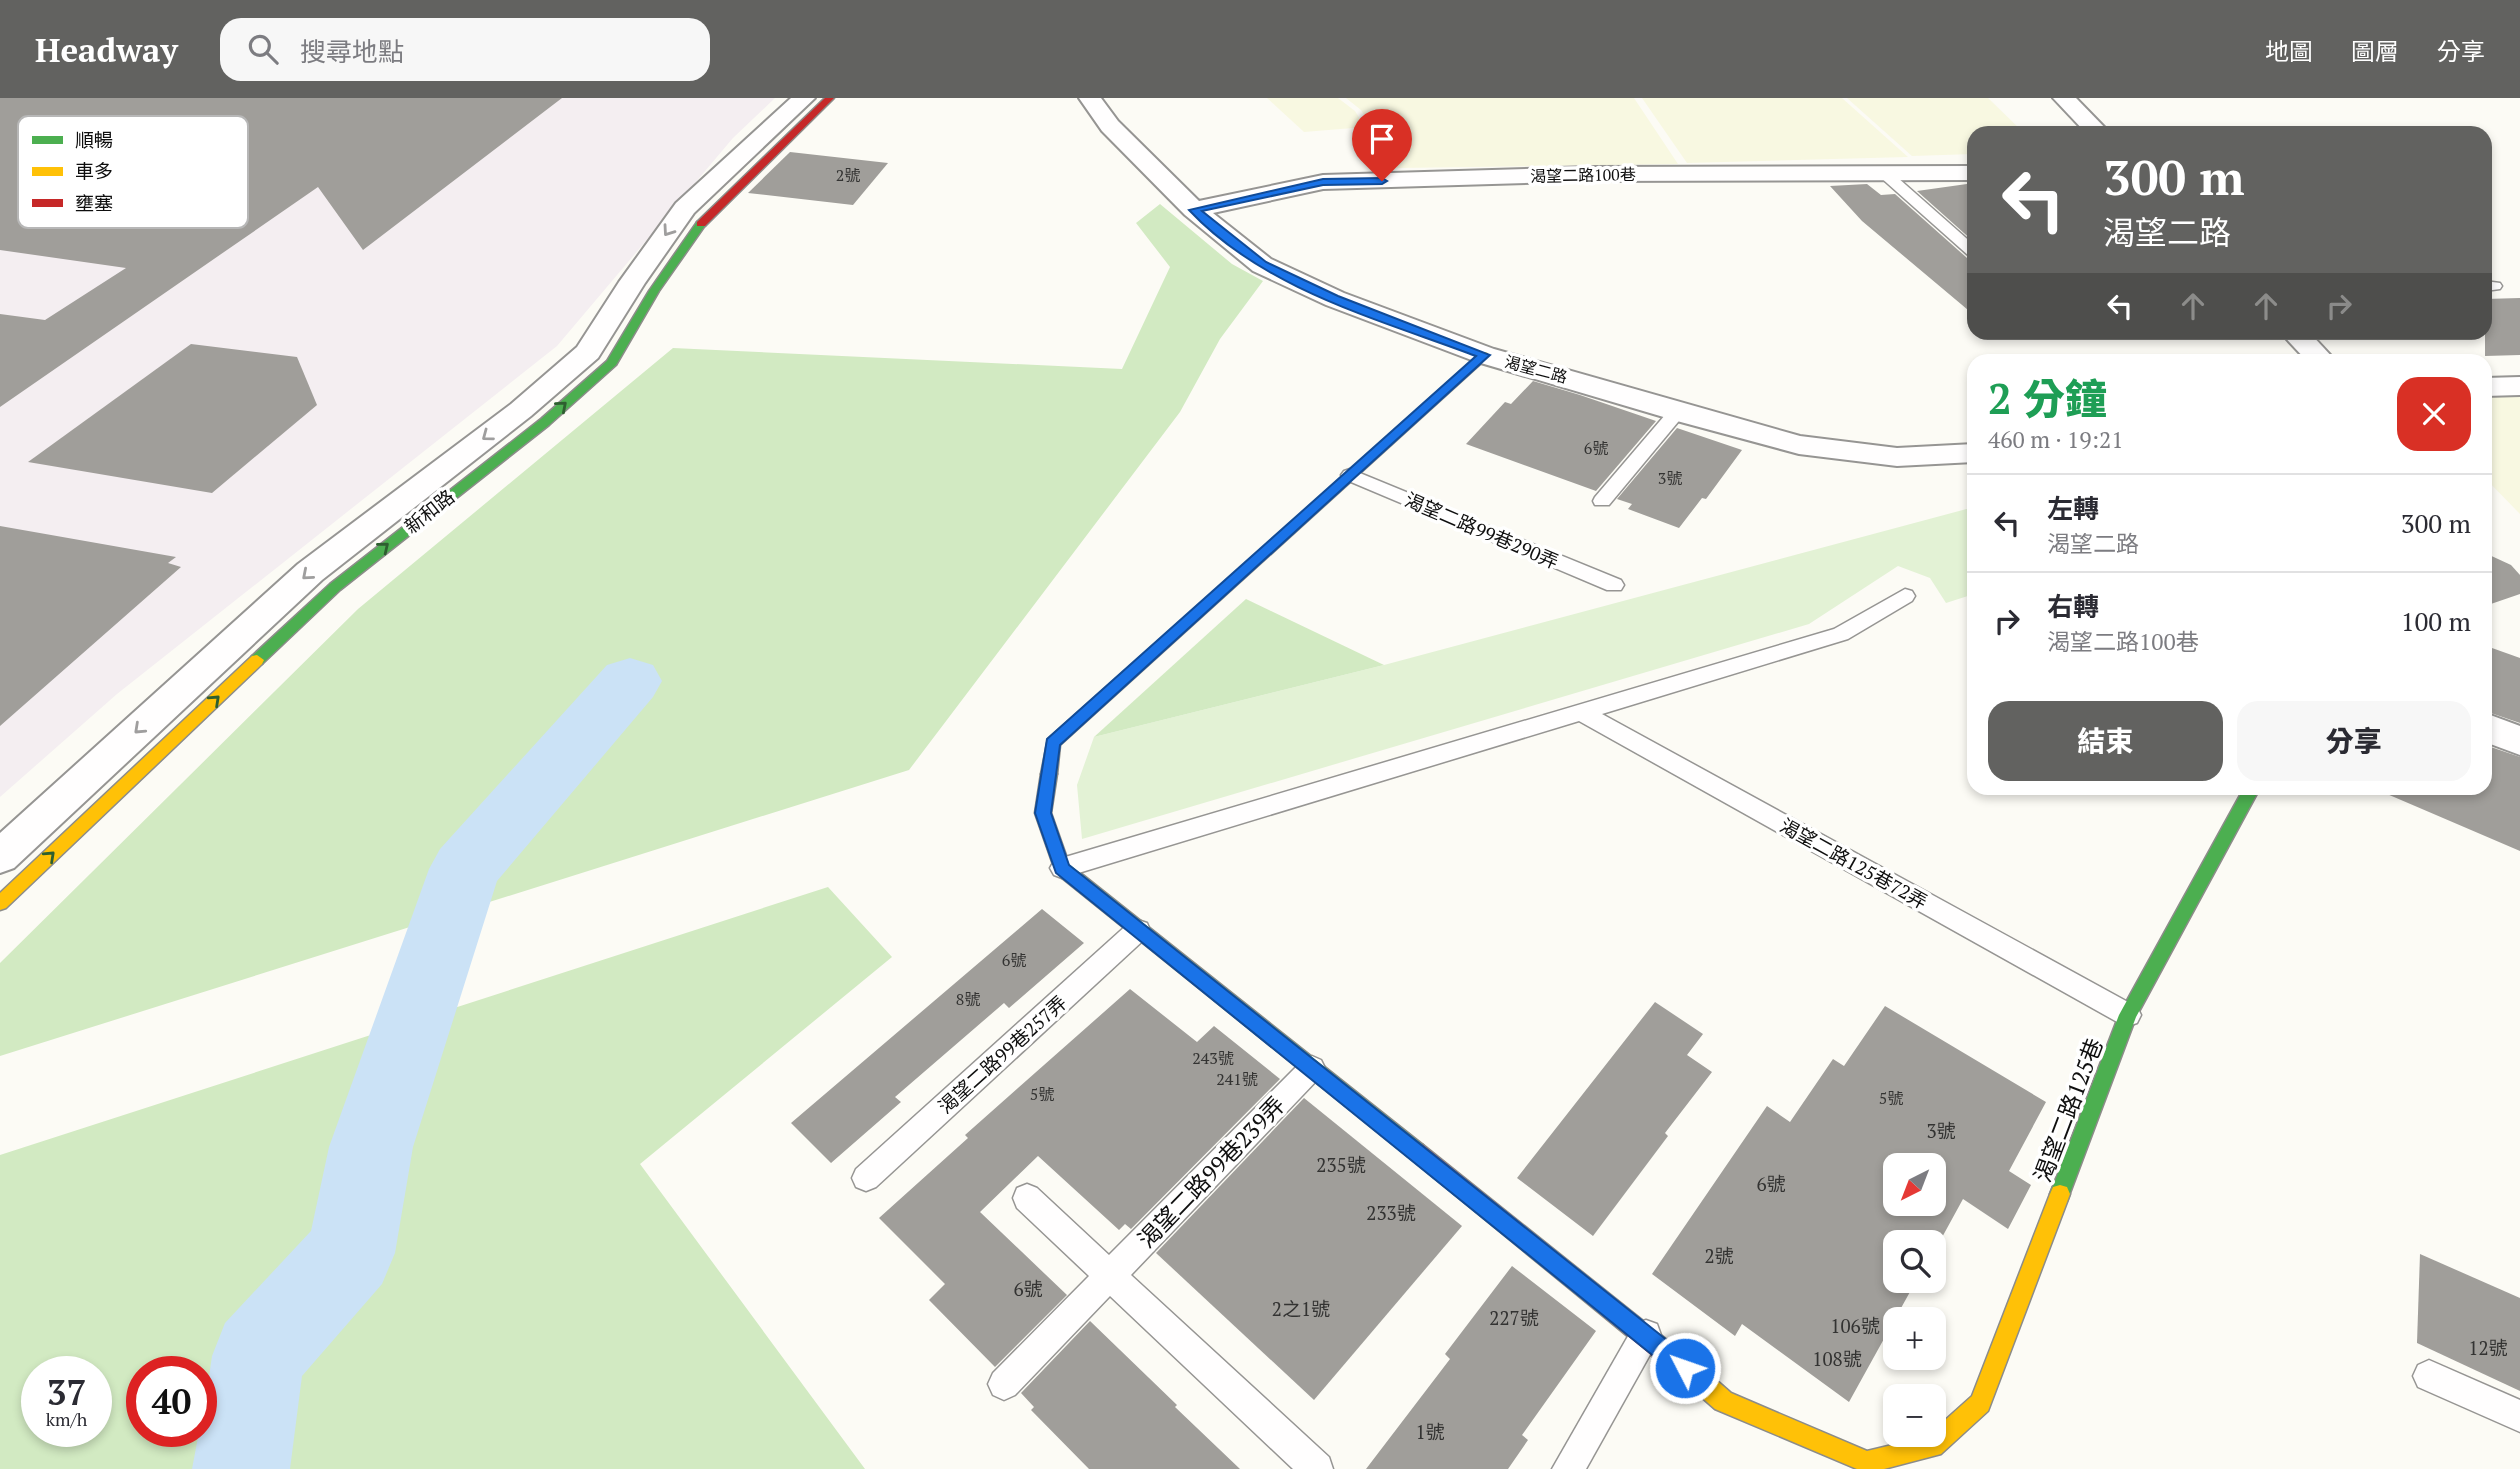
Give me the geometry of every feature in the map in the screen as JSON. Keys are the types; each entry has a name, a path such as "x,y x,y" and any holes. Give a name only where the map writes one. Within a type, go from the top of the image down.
{"street":[{"name":"新和路","path":"0,857 310,572 521,410 588,352 632,282 685,208 804,98"},
{"name":"新和路","path":"0,903 335,587 545,422 612,363 654,291 706,216 830,98"},
{"name":"渴望二路","path":"1090,98 1110,125 1194,210 1262,265 1335,299 1484,355 1799,445 1897,457 1967,453"},
{"path":"2064,98 2092,126"},
{"name":"渴望二路100巷","path":"1194,210 1323,182 1590,174 1967,173"},
{"path":"2301,340 2315,354"},
{"path":"1484,355 1052,743 1043,813 1062,868 1646,1335 1723,1401 1867,1462 1937,1458"},
{"path":"2492,387 2520,386"},
{"path":"2492,730 2520,741"},
{"name":"渴望二路125巷","path":"1937,1458 1980,1403 2129,1015 2248,795"}],"lane":[{"path":"1884,173 1967,247"},
{"path":"1602,501 1677,412"},
{"name":"渴望二路99巷290弄","path":"1350,475 1614,585"},
{"path":"1062,868 1841,634 1905,596"},
{"name":"渴望二路125巷72弄","path":"1579,711 2129,1015"},
{"name":"渴望二路99巷257弄","path":"866,1178 1138,930"},
{"name":"渴望二路99巷239弄","path":"1003,1384 1312,1068"},
{"path":"1027,1198 1317,1469"},
{"path":"1567,1469 1646,1335"},
{"path":"2429,1376 2520,1416"}],"shaded area":[{"path":"0,98 775,98 733,138 557,346 117,694 0,797"}],"green space":[{"path":"1267,98 1338,98 1355,111 1365,127 1304,132"},
{"path":"1346,98 1634,98 1678,164 1397,168 1361,110"},
{"path":"1642,98 1842,98 1908,157 1687,163"},
{"path":"1847,98 1988,98 2017,126 1967,126 1967,154 1912,156"},
{"path":"1160,204 1232,264 1263,281 1220,339 1180,412 909,770 0,1056 0,963 358,609 673,348 1122,369 1170,267 1136,223"},
{"path":"2492,396 2520,396 2520,514 2492,485"},
{"path":"1967,509 1967,596 1946,603 1930,578 1898,566 1809,624 1082,839 1077,785 1094,737 1384,665"},
{"path":"1246,599 1384,665 1094,737"},
{"path":"828,887 892,957 640,1164 865,1469 0,1469 0,1155"}],"building":[{"path":"0,98 562,98 363,250 318,187 0,407 0,314 45,320 126,268 0,250"},
{"path":"790,152 888,163 853,205 748,193"},
{"path":"1867,184 1881,195 1895,194 1967,258 1967,309 1862,221 1830,186"},
{"path":"1967,184 1967,236 1917,191"},
{"path":"2520,298 2520,355 2485,354 2485,340 2492,340 2492,299"},
{"path":"191,344 297,357 317,405 212,493 28,462"},
{"path":"1533,381 1656,421 1596,491 1466,444 1505,402 1511,404"},
{"path":"1677,428 1742,450 1706,499 1702,498 1679,528 1628,509 1632,504 1617,499"},
{"path":"0,526 176,557 168,563 181,567 0,726"},
{"path":"2492,556 2511,565 2520,575 2520,594 2492,604"},
{"path":"2492,648 2520,658 2520,723 2492,713"},
{"path":"2492,747 2520,757 2520,851 2389,795 2492,795"},
{"path":"1042,909 1084,943 1009,1008 1004,1003 895,1097 901,1102 831,1163 791,1123"},
{"path":"1130,989 1197,1042 1214,1026 1280,1079 1131,1229 1125,1224 1119,1230 1038,1156 980,1212 1067,1295 995,1367 929,1300 945,1284 879,1218 968,1138 965,1135"},
{"path":"1655,1002 1703,1034 1687,1055 1712,1072 1665,1133 1668,1136 1593,1236 1517,1178"},
{"path":"1885,1006 2046,1102 2009,1171 2031,1185 2008,1229 1963,1199 1946,1230 1883,1230 1883,1293 1909,1293 1902,1307 1883,1307 1883,1341 1849,1402 1742,1324 1735,1336 1652,1274 1767,1106 1790,1122 1833,1059 1844,1066"},
{"path":"1304,1098 1462,1226 1314,1400 1156,1253"},
{"path":"2420,1254 2520,1298 2520,1391 2417,1343"},
{"path":"1512,1266 1596,1331 1522,1435 1528,1440 1508,1469 1366,1469 1450,1359 1445,1354"},
{"path":"1090,1321 1240,1469 1089,1469 1031,1410 1034,1407 1021,1393"}],"waterway":[{"path":"241,1469 258,1356 351,1253 371,1147 465,869 630,681"}],"traffic: fast":[{"path":"257,660 335,587 545,422 612,363 654,291 701,224"},
{"path":"1049,774 1043,813 1062,868 1416,1151"},
{"path":"2060,1194 2128,1015 2248,795"}],"traffic: slow":[{"path":"1049,774 1053,743 1484,355"},
{"path":"0,903 257,660"},
{"path":"1699,1380 1723,1401 1867,1462 1933,1446 1980,1403 2060,1194"}],"traffic: jam":[{"path":"701,224 830,98"},
{"path":"1416,1151 1699,1380"}],"route":[{"path":"1382,181 1323,182 1194,210 1262,265 1335,299 1484,355 1052,743 1043,813 1062,868 1685,1368"}]}
